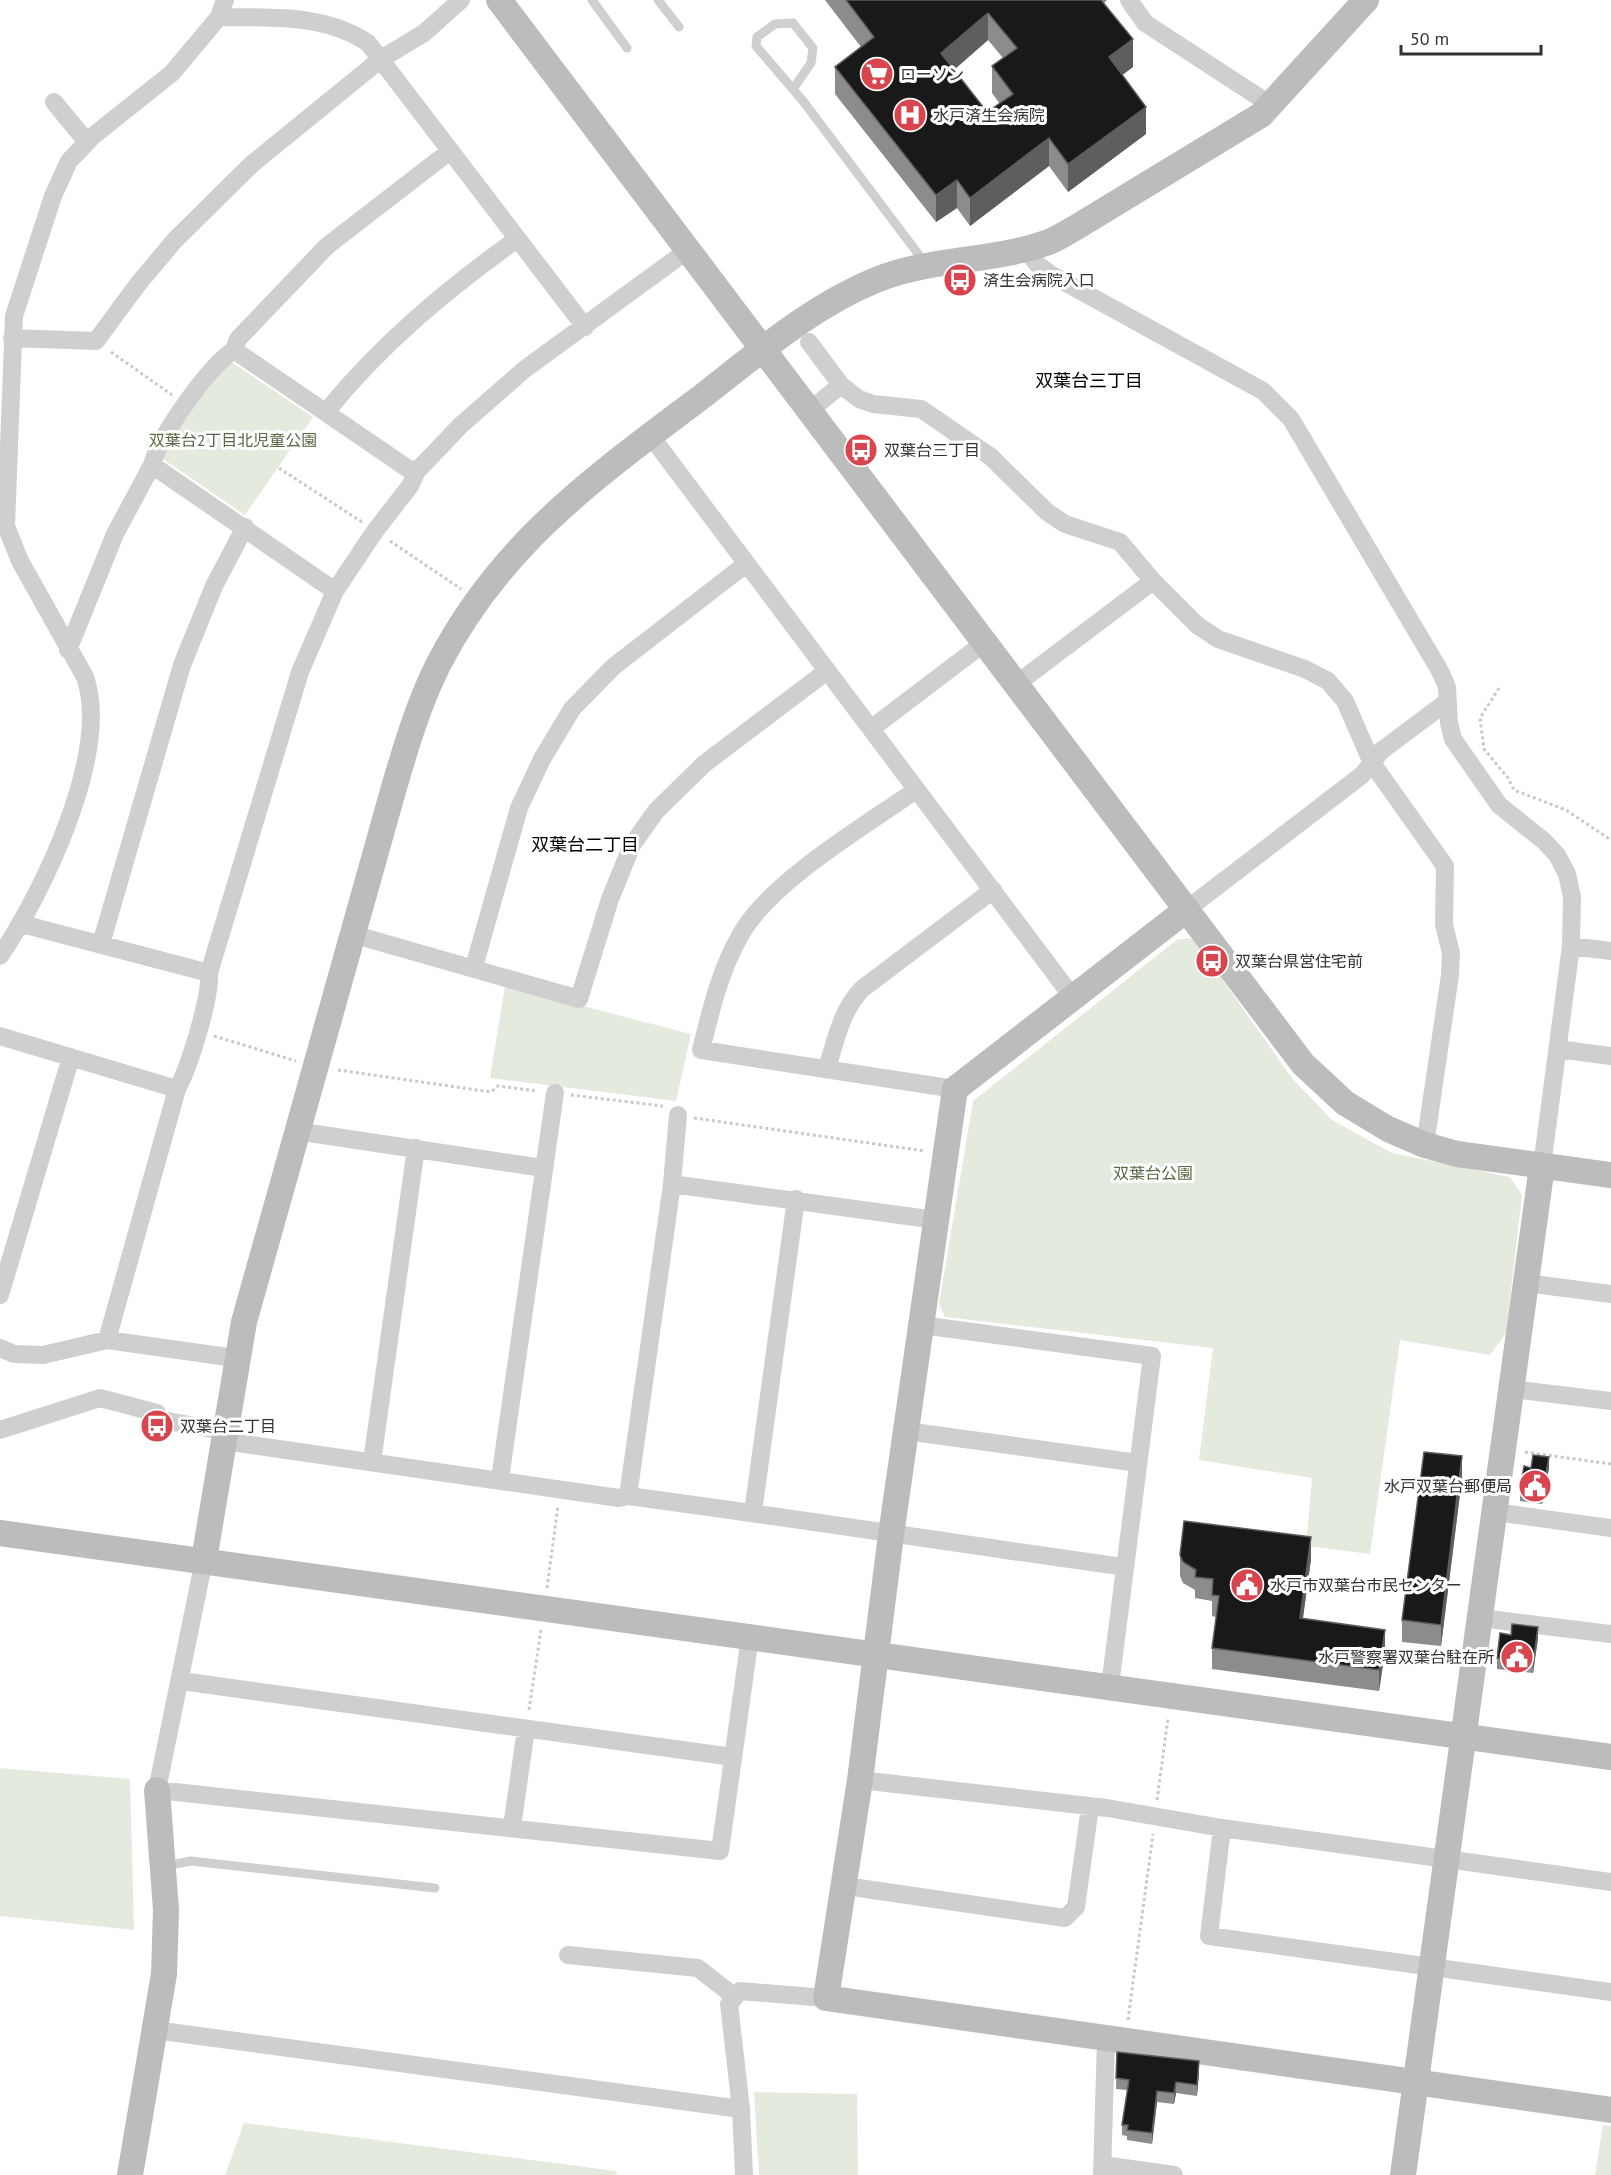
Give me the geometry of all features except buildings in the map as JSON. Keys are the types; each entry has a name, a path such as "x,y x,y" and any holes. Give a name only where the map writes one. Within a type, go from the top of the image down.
{"street":[{"path":"12,338 96,341 138,284 175,240 252,165 381,59 424,33 461,0"},
{"path":"1129,0 1145,23 1271,105"},
{"path":"130,2175 164,1974 166,1910 157,1790 204,1560 236,1358 255,1274 407,743 438,665 459,628 508,560 577,491 823,306 849,291 879,279 927,265 1026,249 1048,243 1076,228 1261,115 1366,0"},
{"path":"506,2 688,250 1303,1064 1345,1103 1388,1129 1425,1145 1457,1154 1611,1175"},
{"path":"0,956 22,924 55,854 85,768 92,731 92,696 85,677 68,650 21,561 6,526 14,316 52,196 69,161 87,142 172,74 222,9 327,23 350,30 368,43 381,59 585,327"},
{"path":"54,102 87,142"},
{"path":"68,650 115,534 152,465 155,454 185,405 221,358 234,350 245,331 327,246 450,151"},
{"path":"326,412 355,376 392,338 432,303 517,239"},
{"path":"1026,249 1037,264 1050,274 1263,391 1291,419 1440,671 1447,687 1453,739 1499,805 1544,841 1557,855 1567,874 1572,897 1571,946 1558,1049 1403,2175"},
{"path":"107,1340 177,1089 197,1031 210,984 209,973 300,672 335,591 375,531 410,486 417,471 461,425 525,369 688,250"},
{"path":"809,342 841,385 859,399 873,404 921,409 991,457 1047,512 1065,524 1119,542 1197,625 1218,639 1305,669 1328,681 1345,701 1372,763 1445,866 1444,925 1451,953 1450,975 1425,1145"},
{"path":"234,350 407,468 417,471"},
{"path":"809,411 841,385"},
{"path":"651,435 1074,999"},
{"path":"152,465 335,591"},
{"path":"101,944 182,665 214,586 245,527"},
{"path":"474,967 519,808 542,759 572,709 613,667 746,564"},
{"path":"1015,685 1153,580"},
{"path":"873,728 984,643"},
{"path":"352,934 474,967 579,999 610,899 632,845 657,811 704,764 827,671"},
{"path":"826,1998 845,1886 891,1535 955,1089 1362,775 1381,751 1448,701"},
{"path":"916,790 780,887 742,932 725,965 714,997 701,1050 955,1089"},
{"path":"827,1068 842,1018 851,1001 862,989 993,890"},
{"path":"22,924 209,973"},
{"path":"1571,946 1611,951"},
{"path":"0,1036 177,1089"},
{"path":"1558,1049 1611,1056"},
{"path":"0,1295 71,1057"},
{"path":"500,1479 555,1093"},
{"path":"628,1496 672,1184 678,1115"},
{"path":"296,1131 543,1168"},
{"path":"372,1462 416,1148"},
{"path":"672,1184 796,1199 936,1221"},
{"path":"753,1512 796,1199"},
{"path":"1526,1283 1611,1294"},
{"path":"921,1325 1152,1356 1110,1686"},
{"path":"0,1348 14,1354 42,1354 107,1340 236,1358"},
{"path":"1511,1389 1611,1401"},
{"path":"0,1430 100,1398 157,1413 156,1419 223,1436 372,1462 619,1498 628,1496 753,1512 891,1535 1125,1567"},
{"path":"906,1431 1138,1463"},
{"path":"1495,1512 1611,1528"},
{"path":"0,1533 1611,1757"},
{"path":"1480,1618 1611,1634"},
{"path":"157,1790 720,1851 750,1637"},
{"path":"181,1681 527,1725 733,1757"},
{"path":"512,1827 527,1725"},
{"path":"860,1780 1155,1815 1222,1828 1611,1882"},
{"path":"845,1886 1065,1918 1076,1907 1090,1807"},
{"path":"1222,1828 1209,1936 1611,1992"},
{"path":"568,1955 698,1968 735,1997"},
{"path":"744,2175 741,2109 729,2004 740,1991 826,1998 1611,2110"},
{"path":"155,2030 741,2109"},
{"path":"1106,2039 1102,2170 1174,2175"}],"lane":[{"path":"592,0 627,48"},
{"path":"658,0 678,27"},
{"path":"793,89 811,63 813,48 793,23 775,24 757,37 756,46 793,89 927,265"},
{"path":"162,1866 191,1861 435,1888"}],"path":[{"path":"105,348 185,405"},
{"path":"1499,688 1480,718 1484,749 1508,778 1514,790 1566,810 1611,840"},
{"path":"1524,1452 1611,1464"},
{"path":"547,1586 561,1490"},
{"path":"527,1725 541,1630"},
{"path":"1128,2021 1169,1717"}],"green space":[{"name":"双葉台2丁目北児童公園","path":"227,359 313,417 245,515 160,457 189,409"},
{"name":"双葉台公園","path":"1178,939 1194,939 1291,1077 1332,1120 1392,1153 1510,1177 1522,1195 1506,1333 1490,1355 1400,1340 1370,1554 1306,1546 1312,1478 1199,1460 1213,1348 945,1317 939,1304 973,1101"},
{"path":"505,986 691,1034 676,1101 490,1078"},
{"path":"0,1768 130,1779 134,1930 0,1916"},
{"path":"754,2092 857,2094 858,2175 759,2175"},
{"path":"244,2123 616,2171 617,2175 225,2175"},
{"path":"1603,2125 1611,2126 1611,2175 1595,2175"}],"place":[{"name":"ローソン","path":"877,74"},
{"name":"水戸済生会病院","path":"910,115"},
{"name":"済生会病院入口","path":"960,280"},
{"name":"双葉台三丁目","path":"861,450"},
{"name":"双葉台県営住宅前","path":"1212,961"},
{"name":"双葉台二丁目","path":"157,1426"},
{"name":"水戸双葉台郵便局","path":"1535,1486"},
{"name":"水戸市双葉台市民センター","path":"1247,1585"},
{"name":"水戸警察署双葉台駐在所","path":"1517,1657"}],"district":[{"name":"双葉台三丁目","path":"1089,380"},
{"name":"双葉台二丁目","path":"585,844"}]}
